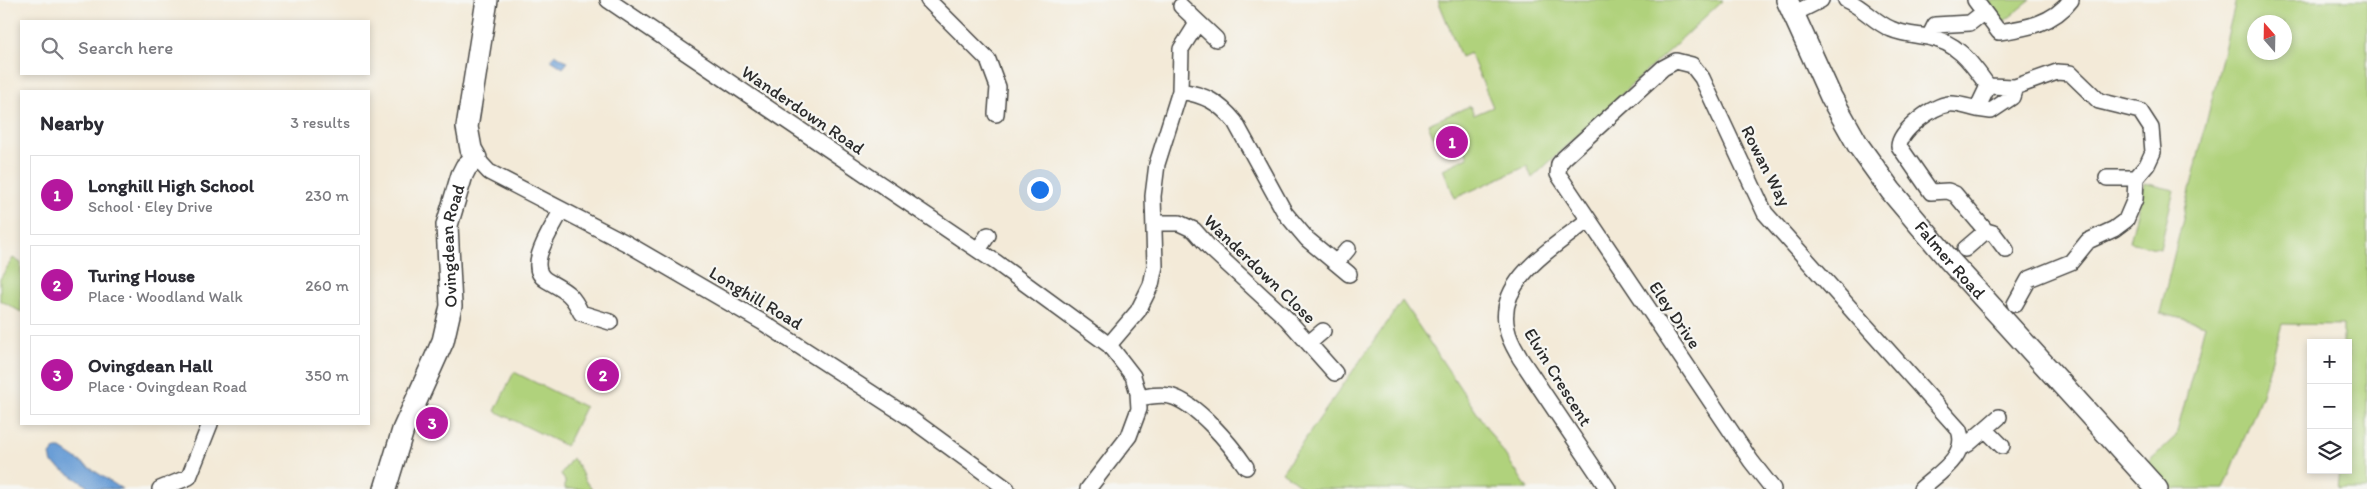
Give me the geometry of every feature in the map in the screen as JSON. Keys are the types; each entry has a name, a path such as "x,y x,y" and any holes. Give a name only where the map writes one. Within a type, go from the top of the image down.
{"main road":[{"path":"476,158 468,136 468,116 487,0"},
{"name":"Falmer Road","path":"1790,7 1835,105 1858,145 1891,191 2147,486"},
{"name":"Ovingdean Road","path":"385,489 403,430 443,341 451,306 446,225 462,175 466,167 476,158"}],"street":[{"name":"Wanderdown Road","path":"608,0 978,250 1073,317 1109,346 1128,367 1135,381 1139,398 1136,420 1129,436 1088,489"},
{"path":"928,0 988,60 998,87 996,114"},
{"path":"1846,0 1883,26 1894,31 1929,37 1954,46 1974,65 1988,86"},
{"path":"1929,37 1936,25 1970,23 1980,6 1999,32 2045,22 2072,0"},
{"path":"1790,7 1819,4"},
{"path":"1181,6 1216,38"},
{"path":"1109,346 1146,299 1155,266 1153,196 1157,164 1180,91 1181,49 1198,22"},
{"name":"Rowan Way","path":"1564,158 1669,64 1682,61 1692,65 1702,78 1765,213 1956,426 1961,435 1961,448"},
{"path":"1988,86 2015,87 2064,72 2076,77 2099,101 2124,105 2140,111 2151,128 2153,146 2150,159 2136,178 2132,210 2124,223 2088,241 2071,262 2029,279 2015,304"},
{"path":"1977,109 1988,86"},
{"path":"2006,250 1993,233 1986,231 1955,194 1948,191 1931,192 1899,146 1900,138 1905,132 1940,107 1952,104 1991,112 2012,98 2015,87"},
{"path":"1180,91 1206,96 1226,110 1235,122 1285,213 1306,239 1349,274"},
{"name":"Longhill Road","path":"476,158 489,172 626,243 762,322 907,416 1007,489"},
{"name":"Eley Drive","path":"1564,158 1558,166 1559,177 1751,461 1773,489"},
{"path":"2106,178 2136,178"},
{"path":"561,211 538,256 537,267 542,277 568,292 577,318 610,322"},
{"name":"Elvin Crescent","path":"1588,220 1518,280 1508,298 1505,318 1509,336 1520,358 1608,489"},
{"name":"Wanderdown Close","path":"1154,223 1179,223 1194,230 1209,247 1261,293 1309,343 1335,374"},
{"path":"1965,249 1986,231"},
{"path":"978,250 988,236"},
{"path":"1336,263 1348,249"},
{"name":"Wanderdown Close","path":"1309,343 1323,331"},
{"path":"1139,398 1167,396 1187,404 1233,448 1246,467"},
{"path":"1921,489 1954,458 1961,448 1999,417"},
{"path":"160,489 189,477 210,425"},
{"path":"1986,429 2002,446"}],"green space":[{"path":"1438,0 1723,0 1532,178 1527,166 1455,198 1443,169 1468,157 1459,136 1437,145 1428,124 1470,106 1474,115 1493,107 1470,53 1461,57"},
{"path":"1981,0 2031,0 2006,20 1998,23"},
{"path":"2236,0 2367,0 2367,489 2338,489 2340,474 2352,474 2352,339 2343,339 2343,325 2282,324 2262,394 2224,489 2174,489 2147,463 2176,436 2205,325 2160,313"},
{"path":"2144,183 2174,190 2160,249 2130,242"},
{"path":"13,258 20,262 20,311 0,300 0,279"},
{"path":"1402,301 1528,489 1305,489 1282,472"},
{"path":"514,372 585,407 566,446 495,411"},
{"path":"572,458 592,489 565,489 565,481 561,474"}],"water":[{"path":"555,54 568,62 563,68 551,60"},
{"path":"55,449 61,449 122,489 92,489 52,463 50,455"}],"place":[{"name":"Longhill High School","path":"1452,142"},
{"name":"Turing House","path":"603,375"},
{"name":"Ovingdean Hall","path":"432,423"}]}
